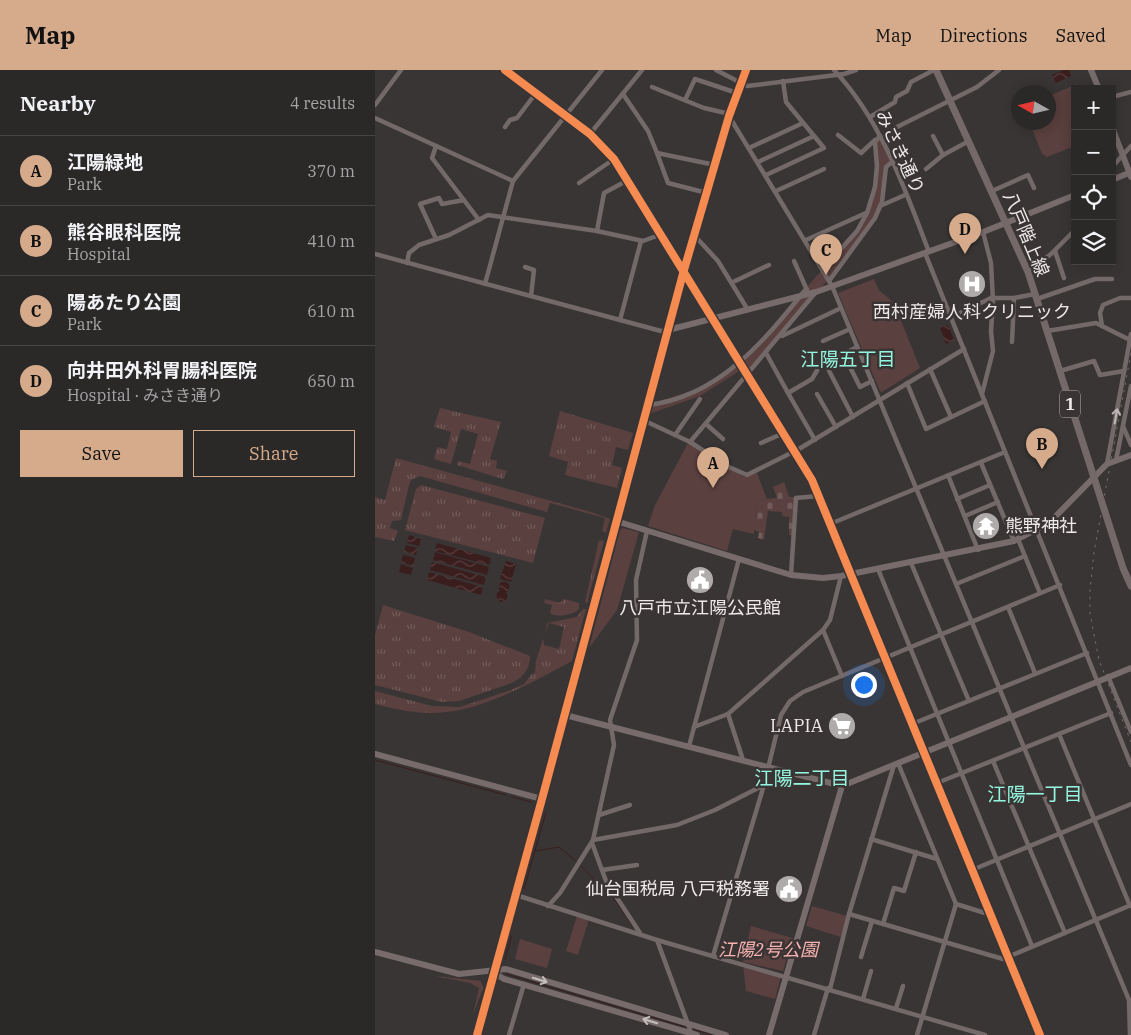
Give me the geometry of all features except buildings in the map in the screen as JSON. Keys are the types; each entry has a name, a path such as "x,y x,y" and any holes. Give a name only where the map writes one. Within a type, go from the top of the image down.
{"main road":[{"name":"八戸階上線","path":"935,70 951,101 1028,272 1131,586"}],"street":[{"path":"375,105 401,70"},
{"path":"505,70 590,134 614,159 795,452 830,524 1040,1035"},
{"path":"485,284 513,181 602,70"},
{"path":"590,134 642,70"},
{"path":"716,70 747,86 839,75 856,70"},
{"path":"477,1035 684,270 740,82 746,70"},
{"name":"みさき通り","path":"835,70 869,117 878,138 892,162 964,349 1131,765"},
{"path":"869,117 895,102 896,97 907,91 911,82 935,70"},
{"path":"893,129 951,101 977,86 999,70"},
{"path":"1091,70 1097,85"},
{"path":"685,100 695,79 737,93"},
{"path":"766,175 824,148 786,102 783,81"},
{"path":"652,87 730,115 823,268 918,488 1129,1000 1130,1035"},
{"path":"1116,96 1131,92"},
{"path":"505,126 510,120 517,118 536,93"},
{"path":"623,94 648,132 669,183 707,193"},
{"path":"375,118 513,181"},
{"path":"749,148 803,123"},
{"path":"1113,130 1130,174 1116,179"},
{"path":"838,135 861,153 878,138"},
{"path":"758,162 814,136"},
{"path":"933,136 943,155"},
{"path":"823,268 857,231 867,212 875,187 878,138"},
{"path":"926,169 943,155 969,141"},
{"path":"437,146 432,158 479,220"},
{"path":"1116,162 1131,146"},
{"path":"657,153 715,165"},
{"path":"579,183 614,159"},
{"path":"831,284 869,229 880,206 885,170 892,162"},
{"path":"776,190 824,169"},
{"path":"992,191 1028,175 1034,188"},
{"path":"597,232 604,193 628,180"},
{"path":"880,206 905,195"},
{"path":"690,442 816,292 831,284 927,253 1071,197"},
{"path":"436,239 420,204 439,198 442,204 463,200"},
{"path":"806,240 867,212"},
{"path":"407,263 409,253 419,246 488,215 597,232 641,241 662,234"},
{"path":"983,232 991,263 993,298 991,331 993,351 983,394"},
{"path":"694,235 719,261 748,310"},
{"path":"1028,272 1055,251 1071,235"},
{"path":"620,320 641,241"},
{"path":"1055,251 1064,278"},
{"path":"375,254 661,331 799,298"},
{"path":"794,261 807,292"},
{"path":"733,282 769,264"},
{"path":"525,267 534,270 531,280 531,296"},
{"path":"960,313 993,298 1036,296 1095,279 1113,279"},
{"path":"647,405 665,402 690,393 713,381 751,353 799,298 807,292 816,292"},
{"path":"1012,342 1014,298"},
{"path":"1102,326 1099,313 1103,305 1120,298 1131,298"},
{"path":"780,336 841,308"},
{"path":"1047,331 1089,323 1102,326 1130,340"},
{"path":"823,341 850,329"},
{"path":"1107,464 1131,334"},
{"path":"789,393 812,379 819,367 857,347"},
{"path":"643,420 690,442 729,467 747,475 795,452 964,349"},
{"path":"766,353 815,440"},
{"path":"843,353 860,387 872,381"},
{"path":"1060,371 1094,361 1100,375 1124,370"},
{"path":"825,363 853,417"},
{"path":"931,369 951,417"},
{"path":"907,383 926,429 985,401"},
{"path":"1116,460 1131,386"},
{"path":"817,394 836,427"},
{"path":"675,435 700,399"},
{"path":"705,424 723,439"},
{"path":"1122,424 1131,445"},
{"path":"761,443 784,433"},
{"path":"830,524 1005,452"},
{"path":"616,521 791,575 823,578 841,576 978,550 1016,540 1049,523 1107,464 1131,456"},
{"path":"981,462 990,485 1025,556 1040,593"},
{"path":"948,475 978,550"},
{"path":"957,499 990,485"},
{"path":"791,575 796,498 818,496"},
{"path":"965,516 998,502"},
{"path":"548,906 560,893 592,842 614,745 610,720 636,648 636,580 647,531"},
{"path":"956,584 1025,556"},
{"path":"689,746 739,559"},
{"path":"911,563 969,701"},
{"path":"878,569 1032,946"},
{"path":"694,727 727,714 823,630 830,620 841,576"},
{"path":"713,956 764,785 781,715 790,700 803,692 1060,585"},
{"path":"1008,607 1035,673"},
{"path":"823,630 842,676"},
{"path":"913,724 1087,653"},
{"path":"565,715 842,786 1097,680 1131,668"},
{"path":"1108,676 1131,732"},
{"path":"937,783 1111,712"},
{"path":"727,714 743,760"},
{"path":"849,914 1003,959 1130,906 1059,734"},
{"path":"375,754 542,799"},
{"path":"993,761 1065,932"},
{"path":"814,1035 829,989 871,839 896,764"},
{"path":"896,764 956,904 917,1035"},
{"path":"592,842 677,825 715,810 764,785"},
{"path":"769,1035 842,786"},
{"path":"972,870 1131,804"},
{"path":"599,815 630,805"},
{"path":"871,839 937,859"},
{"path":"592,842 613,894 640,933"},
{"path":"883,924 894,888 905,891 916,852"},
{"path":"603,870 637,865"},
{"path":"516,895 657,940 787,976 985,1035"},
{"path":"956,904 985,913 989,912"},
{"path":"861,956 872,921"},
{"path":"657,940 687,1023 693,1034"},
{"path":"375,952 459,974 493,972 506,969 726,1035"},
{"path":"863,999 871,971"},
{"path":"493,972 505,979 693,1034"},
{"path":"509,1035 523,984"},
{"path":"896,1008 903,986"}],"green space":[{"path":"1071,87 1071,148 1047,157 1042,154 1033,130 1056,130 1056,93"},
{"path":"880,136 892,162 888,165 880,205 870,227 839,267 747,374 744,368 700,396 652,413 646,412 647,405 703,387 744,359 856,231 868,210 874,193 875,147"},
{"path":"874,279 879,290 894,303 920,368 882,392 838,293"},
{"path":"440,408 501,422 490,459 497,461 496,468 507,471 503,479 457,465 458,461 470,464 478,434 461,429 451,464 434,459 437,447 447,449 451,432 434,427"},
{"path":"560,411 633,433 628,450 616,447 612,465 622,468 617,488 565,475 568,462 549,456"},
{"path":"688,443 744,477 757,473 767,499 757,500 754,534 733,529 727,551 648,526 655,505"},
{"path":"396,458 591,512 610,519 606,533 602,531 605,518 550,503 547,512 420,476 411,480 401,520 392,521 390,528 398,531 394,541 375,537 375,497 385,500"},
{"path":"784,482 789,497 794,497 793,536 789,535 789,517 783,516 782,512 768,511 764,540 758,538 759,532 754,530 757,500 777,498 773,487"},
{"path":"421,485 545,518 533,563 405,530 416,489"},
{"path":"622,528 639,532 617,610 589,648 620,530"},
{"path":"599,540 604,541 587,603 585,602"},
{"path":"545,599 560,603 564,599 579,603 579,609 565,615 553,615 550,613 552,605 544,603"},
{"path":"383,605 469,632 530,656 529,666 521,677 514,682 459,701 442,702 375,685 375,635"},
{"path":"583,609 586,609 572,661 522,687 486,702 450,712 418,712 375,704 375,691 432,706 460,707 511,690 524,684 535,673 536,661 543,639 544,645 559,649 564,627 549,623 545,633 547,623 577,617"},
{"path":"812,906 847,916 841,937 806,926"},
{"path":"577,916 589,919 578,955 566,951"},
{"name":"江陽2号公園","path":"751,926 793,938 783,971 743,962"},
{"path":"520,939 552,949 547,968 515,959"},
{"name":"江陽2号公園","path":"743,965 781,976 775,999 746,991"},
{"path":"435,976 481,981 483,988 473,1015 479,988 470,983"}],"water":[{"path":"1069,70 1071,76 1056,83 1052,75"},
{"path":"948,325 954,340 946,344 940,328"},
{"path":"409,535 421,539 419,546 407,543"},
{"path":"437,543 491,558 489,565 435,551"},
{"path":"406,545 418,548 416,555 404,552"},
{"path":"435,552 489,567 487,575 433,560"},
{"path":"403,555 415,558 413,566 401,562"},
{"path":"506,561 516,564 511,582 500,579"},
{"path":"432,562 486,577 484,585 430,570"},
{"path":"401,564 413,568 411,575 399,572"},
{"path":"429,572 483,587 481,595 427,580"},
{"path":"504,581 510,587 504,593 498,587"},
{"path":"502,590 508,596 502,602 496,596"}],"waterway":[{"path":"375,760 506,795"},
{"path":"512,797 531,802"},
{"path":"524,889 546,812"},
{"path":"535,850 559,847 577,862"},
{"path":"581,866 615,900 634,928"},
{"path":"505,959 512,935"},
{"path":"506,974 685,1027"},
{"path":"692,1029 712,1035"}],"railway":[{"path":"1131,353 1094,552 1090,590 1090,614 1099,660 1131,742"}],"cycle path":[{"path":"505,70 590,134 614,159 812,480 1040,1035"},
{"path":"477,1035 684,270 729,116 746,70"}],"place":[{"name":"向井田外科胃腸科医院","path":"965,254"},
{"name":"陽あたり公園","path":"826,275"},
{"name":"西村産婦人科クリニック","path":"972,284"},
{"name":"熊谷眼科医院","path":"1042,469"},
{"name":"江陽緑地","path":"713,488"},
{"name":"熊野神社","path":"986,526"},
{"name":"八戸市立江陽公民館","path":"700,580"},
{"name":"LAPIA","path":"842,726"},
{"name":"仙台国税局 八戸税務署","path":"789,889"}],"district":[{"name":"江陽五丁目","path":"848,359"},
{"name":"江陽二丁目","path":"802,778"},
{"name":"江陽一丁目","path":"1035,794"}]}
